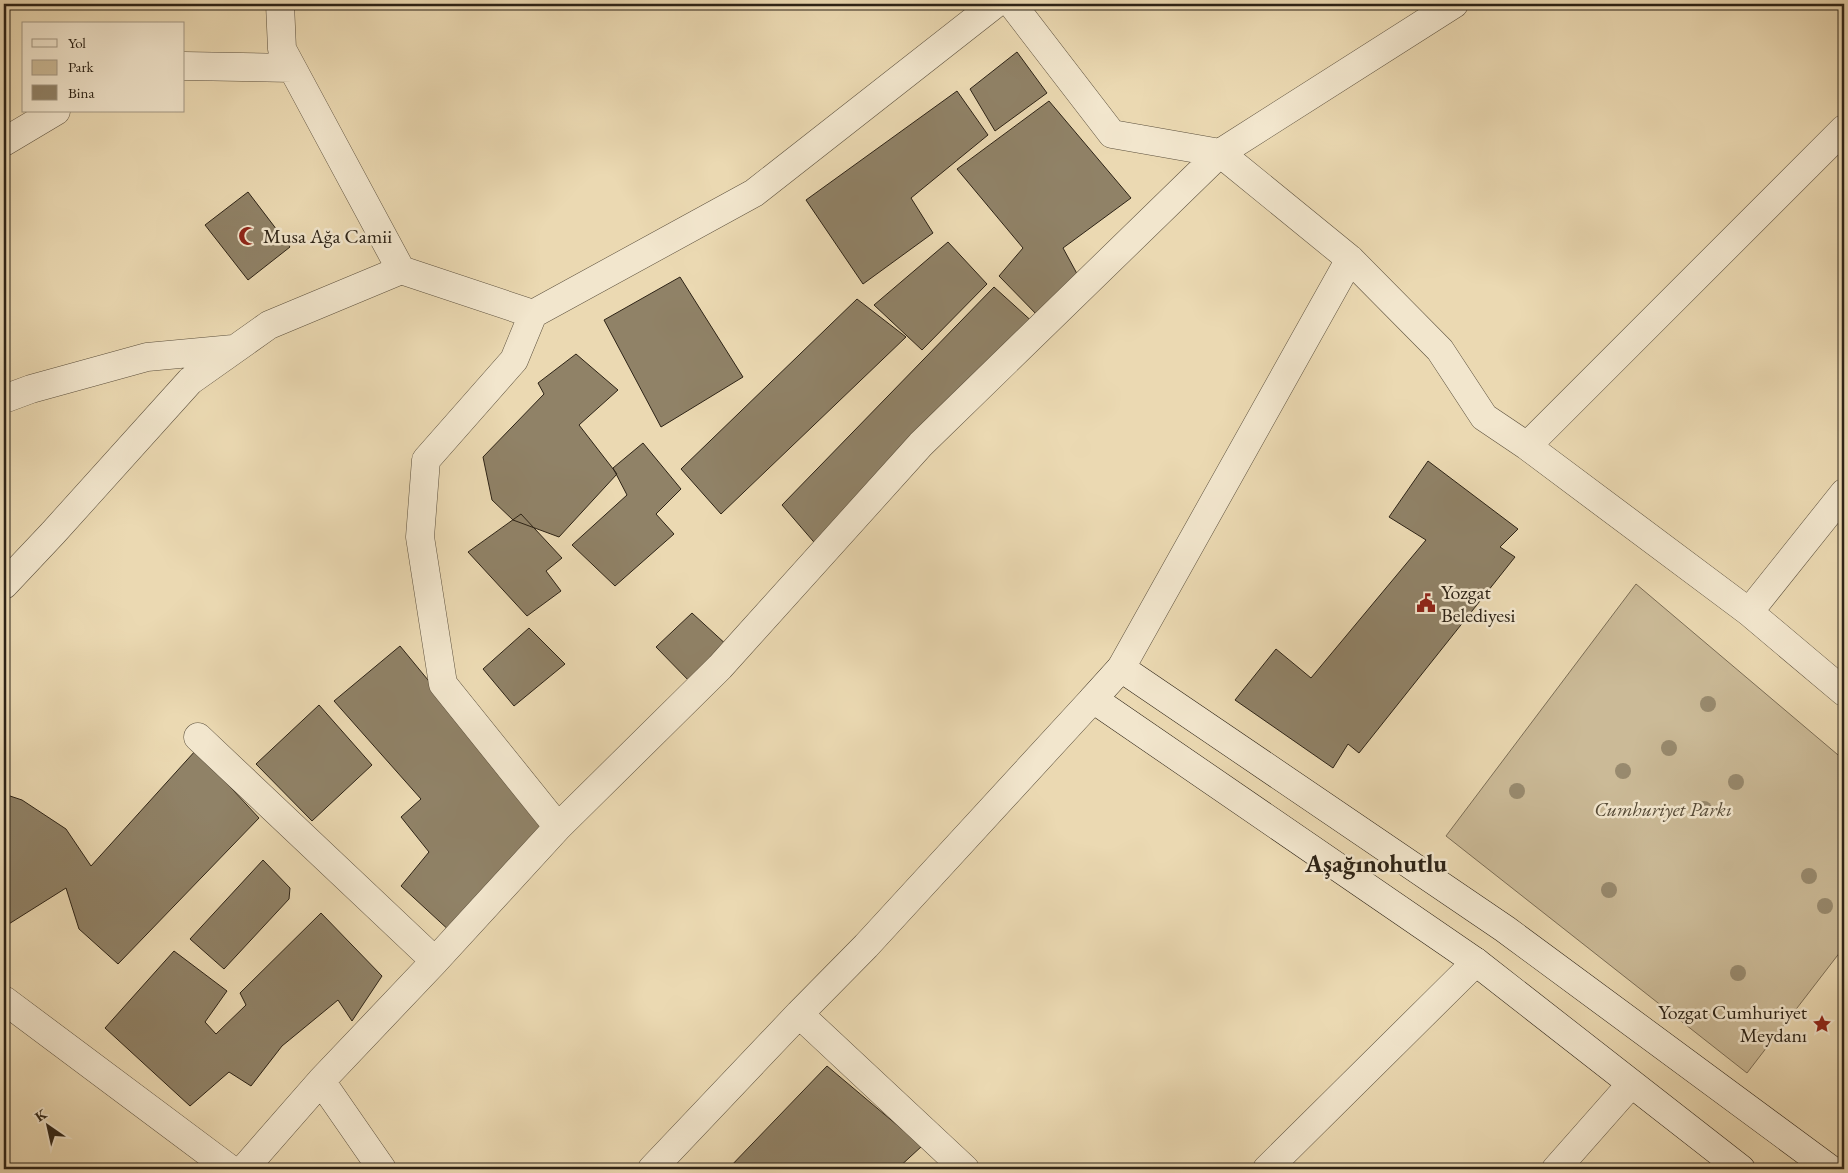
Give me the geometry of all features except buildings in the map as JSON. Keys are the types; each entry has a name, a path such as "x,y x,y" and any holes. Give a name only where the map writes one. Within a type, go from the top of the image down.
{"street":[{"path":"280,4 282,49 401,270"},
{"path":"558,827 443,684 420,537 426,460 514,360 533,314 754,193 995,4"},
{"path":"1012,4 1112,134 1220,153 1350,259 1440,350 1484,417 1527,446 1749,612 1844,692"},
{"path":"244,1169 321,1081 558,827 720,667 921,444 1220,153 1454,4"},
{"path":"185,66 292,68"},
{"path":"4,142 54,112"},
{"path":"1527,446 1844,129"},
{"path":"652,1169 866,946 1121,668 1350,259"},
{"path":"4,585 190,381 269,325 401,270 533,314"},
{"path":"4,399 31,389 147,357 234,349"},
{"path":"1749,612 1844,493"},
{"path":"1121,668 1505,929 1830,1169"},
{"path":"1093,699 1476,962 1631,1084 1730,1166"},
{"path":"198,737 435,961"},
{"path":"1267,1169 1476,962"},
{"path":"4,1000 230,1169"},
{"path":"799,1014 965,1169"},
{"path":"321,1081 382,1169"},
{"path":"1556,1169 1631,1084"}],"green space":[{"name":"Cumhuriyet Parkı","path":"1636,584 1844,760 1844,947 1747,1073 1446,836"}],"place":[{"name":"Musa Ağa Camii","path":"248,236"},
{"name":"Yozgat Belediyesi","path":"1426,603"},
{"name":"Yozgat Cumhuriyet Meydanı","path":"1822,1024"}],"district":[{"name":"Aşağınohutlu","path":"1376,863"}]}
